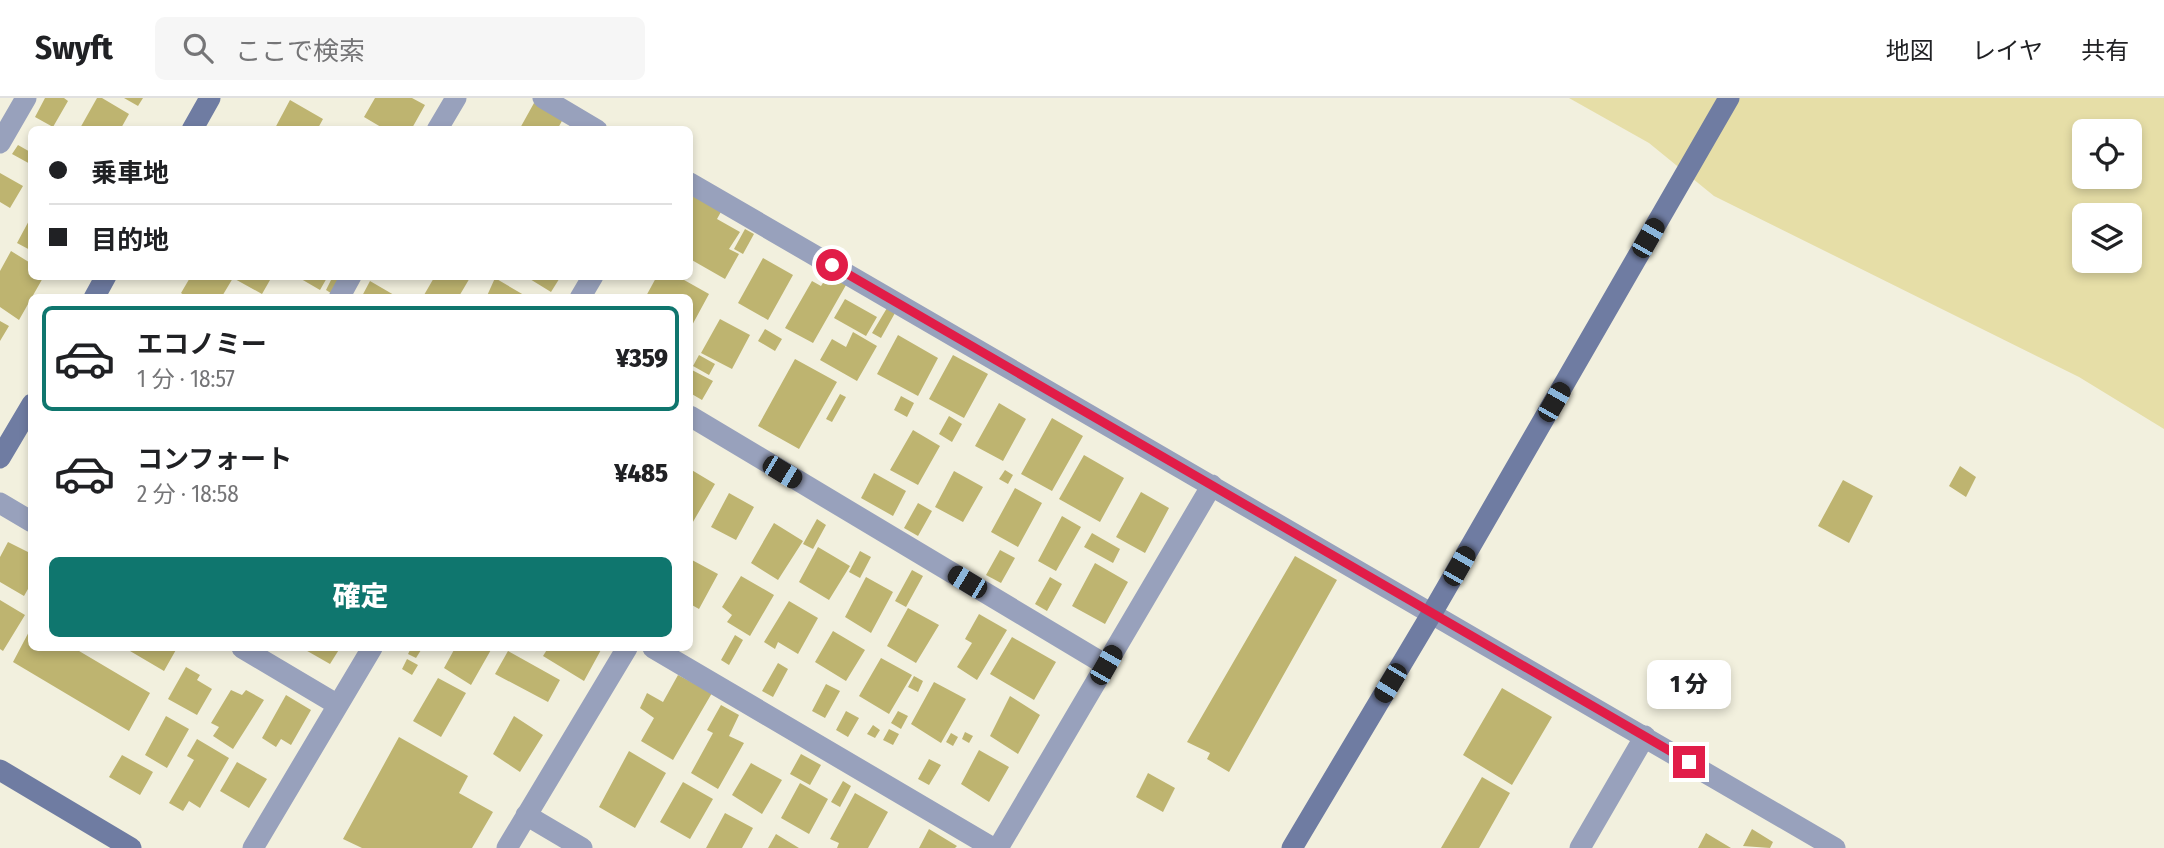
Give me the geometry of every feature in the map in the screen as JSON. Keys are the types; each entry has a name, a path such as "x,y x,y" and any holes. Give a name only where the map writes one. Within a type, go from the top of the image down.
{"street":[{"path":"0,143 26,98"},
{"path":"194,126 210,98"},
{"path":"440,126 456,98"},
{"path":"542,98 590,126"},
{"path":"1292,848 1432,613 1729,98"},
{"path":"693,185 1645,736 1824,845"},
{"path":"0,458 28,411"},
{"path":"693,418 1106,665"},
{"path":"658,651 996,848 1212,485"},
{"path":"0,503 28,520"},
{"path":"247,651 338,705"},
{"path":"253,848 370,651"},
{"path":"507,848 625,651"},
{"path":"1580,848 1645,736"},
{"path":"0,770 131,848"},
{"path":"526,816 582,848"}],"shaded area":[{"path":"1569,98 2164,98 2164,429 2079,377 1714,196 1649,143"}],"building":[{"path":"45,98 64,98 68,101 54,126 35,117"},
{"path":"97,98 102,98 129,114 122,126 81,126"},
{"path":"124,98 143,98 138,106"},
{"path":"375,98 412,98 425,105 413,126 379,126 364,117"},
{"path":"290,100 323,119 319,126 276,126"},
{"path":"534,103 563,119 559,126 521,126"},
{"path":"18,145 28,151 28,163 12,154"},
{"path":"0,173 23,186 10,208 0,202"},
{"path":"693,194 722,210 717,219 740,232 729,249 739,254 725,279 693,261"},
{"path":"28,222 28,249 17,243"},
{"path":"745,229 754,234 743,254 734,249"},
{"path":"11,251 28,262 28,280 42,280 34,294 28,294 28,304 19,320 0,307 0,271"},
{"path":"763,258 793,275 768,320 738,303"},
{"path":"828,275 846,285 813,343 785,328 812,281 821,286"},
{"path":"189,280 232,280 223,294 181,293"},
{"path":"237,280 270,280 262,294"},
{"path":"303,280 326,280 320,290"},
{"path":"331,280 342,280 335,294 326,290"},
{"path":"433,280 469,280 460,294 425,294"},
{"path":"494,280 498,280 522,294 488,294"},
{"path":"532,280 558,280 551,292"},
{"path":"655,280 684,280 709,294 693,323 693,294 647,294"},
{"path":"370,281 392,294 363,294"},
{"path":"845,299 877,317 866,336 834,318"},
{"path":"887,308 895,313 881,338 872,333"},
{"path":"720,319 750,335 732,369 701,353"},
{"path":"0,321 9,326 0,341"},
{"path":"765,329 782,339 775,351 758,341"},
{"path":"853,332 877,346 857,381 820,360 832,339 846,347"},
{"path":"898,335 938,358 918,396 877,374"},
{"path":"699,355 715,364 709,375 693,366"},
{"path":"953,355 988,374 964,418 929,399"},
{"path":"795,359 837,382 799,449 758,426"},
{"path":"693,371 713,381 702,400 693,395"},
{"path":"840,394 846,397 832,422 826,419"},
{"path":"901,396 914,403 907,417 894,410"},
{"path":"999,403 1026,419 1003,461 975,446"},
{"path":"949,416 962,424 952,442 939,434"},
{"path":"1052,418 1083,436 1052,491 1021,474"},
{"path":"913,430 940,446 918,485 890,470"},
{"path":"1084,455 1124,478 1100,522 1059,499"},
{"path":"1960,466 1976,477 1966,497 1949,486"},
{"path":"1005,470 1013,475 1008,484 999,479"},
{"path":"693,471 715,484 693,522"},
{"path":"954,471 983,487 963,522 935,507"},
{"path":"874,473 906,491 893,516 861,498"},
{"path":"1843,480 1873,496 1849,543 1818,526"},
{"path":"1015,488 1042,503 1018,547 991,532"},
{"path":"1141,492 1169,508 1145,553 1116,537"},
{"path":"729,493 754,507 736,540 711,527"},
{"path":"918,503 932,511 918,536 904,528"},
{"path":"1062,516 1081,527 1056,571 1038,561"},
{"path":"817,519 826,525 813,549 803,544"},
{"path":"774,523 803,541 778,580 751,563"},
{"path":"1092,533 1120,549 1113,563 1084,547"},
{"path":"8,542 28,552 28,589 24,596 0,582 0,557"},
{"path":"818,547 850,566 829,600 799,582"},
{"path":"1000,550 1015,558 1001,583 986,575"},
{"path":"860,551 871,557 860,578 849,572"},
{"path":"1295,556 1337,580 1229,772 1207,759 1210,753 1187,742"},
{"path":"693,561 718,574 699,609 693,606"},
{"path":"1095,563 1128,582 1105,624 1072,606"},
{"path":"912,570 923,576 906,607 895,601"},
{"path":"741,576 774,595 750,636 727,622 732,615 722,607"},
{"path":"866,577 893,592 871,633 845,617"},
{"path":"1050,577 1062,584 1047,611 1035,604"},
{"path":"0,600 25,615 3,651 0,649"},
{"path":"789,601 818,618 798,654 778,642 775,649 764,642"},
{"path":"908,608 939,625 916,663 887,646"},
{"path":"979,614 1007,630 977,680 957,667 972,643 965,639"},
{"path":"833,631 865,650 846,681 815,662"},
{"path":"28,634 28,651 79,651 150,693 129,731 13,662"},
{"path":"735,635 743,640 729,665 721,660"},
{"path":"1012,637 1056,662 1034,700 990,674"},
{"path":"130,651 175,651 164,671"},
{"path":"307,651 338,651 330,664"},
{"path":"410,651 420,651 416,658 408,654"},
{"path":"453,651 490,651 471,685 444,668"},
{"path":"508,651 560,680 548,702 495,674"},
{"path":"546,651 600,651 584,681 543,656"},
{"path":"881,658 912,675 889,714 859,696"},
{"path":"407,659 418,665 412,675 402,669"},
{"path":"778,663 788,669 773,697 762,691"},
{"path":"186,667 200,675 197,680 212,689 197,715 168,699"},
{"path":"678,675 712,693 673,760 641,741 654,718 640,708 647,693 663,702"},
{"path":"914,676 923,681 918,692 908,687"},
{"path":"438,678 466,693 441,737 413,721"},
{"path":"934,682 966,699 941,743 911,724"},
{"path":"826,684 840,691 825,718 812,711"},
{"path":"1502,688 1552,717 1512,785 1463,755"},
{"path":"231,690 242,695 246,690 264,700 233,749 213,736 219,727 211,723"},
{"path":"286,695 311,710 291,745 281,739 276,747 262,738"},
{"path":"1010,696 1040,715 1018,754 990,736"},
{"path":"721,705 739,715 729,736 744,743 718,789 691,773 713,733 707,730"},
{"path":"846,711 859,718 848,737 836,730"},
{"path":"898,711 908,716 901,729 891,723"},
{"path":"166,716 189,729 167,768 145,755"},
{"path":"514,716 543,735 520,772 493,754"},
{"path":"873,725 880,730 875,738 867,734"},
{"path":"889,729 899,734 893,745 883,740"},
{"path":"965,732 973,736 969,743 962,739"},
{"path":"951,733 958,737 953,746 946,742"},
{"path":"399,737 468,776 459,793 493,812 472,848 362,848 343,839"},
{"path":"197,739 229,758 200,808 189,801 183,811 169,803 194,760 187,756"},
{"path":"979,750 1009,767 989,802 961,784"},
{"path":"629,751 666,773 635,828 599,807"},
{"path":"801,754 821,765 810,785 790,774"},
{"path":"122,755 153,772 140,795 109,777"},
{"path":"929,759 941,765 929,785 918,779"},
{"path":"237,762 267,779 249,808 220,791"},
{"path":"751,763 782,780 762,814 732,795"},
{"path":"1148,773 1175,788 1163,812 1136,797"},
{"path":"1482,777 1510,793 1479,848 1441,848"},
{"path":"843,781 851,786 840,807 831,802"},
{"path":"683,782 713,799 690,839 660,822"},
{"path":"800,783 828,799 809,834 781,818"},
{"path":"855,793 888,812 868,848 837,848 839,843 830,839"},
{"path":"725,813 753,828 742,848 706,848"},
{"path":"929,829 957,846 919,848"},
{"path":"1752,829 1773,842 1770,848 1743,846"},
{"path":"1706,833 1731,848 1698,848"},
{"path":"776,834 799,848 768,848"}],"route":[{"path":"832,265 1689,762"}]}
